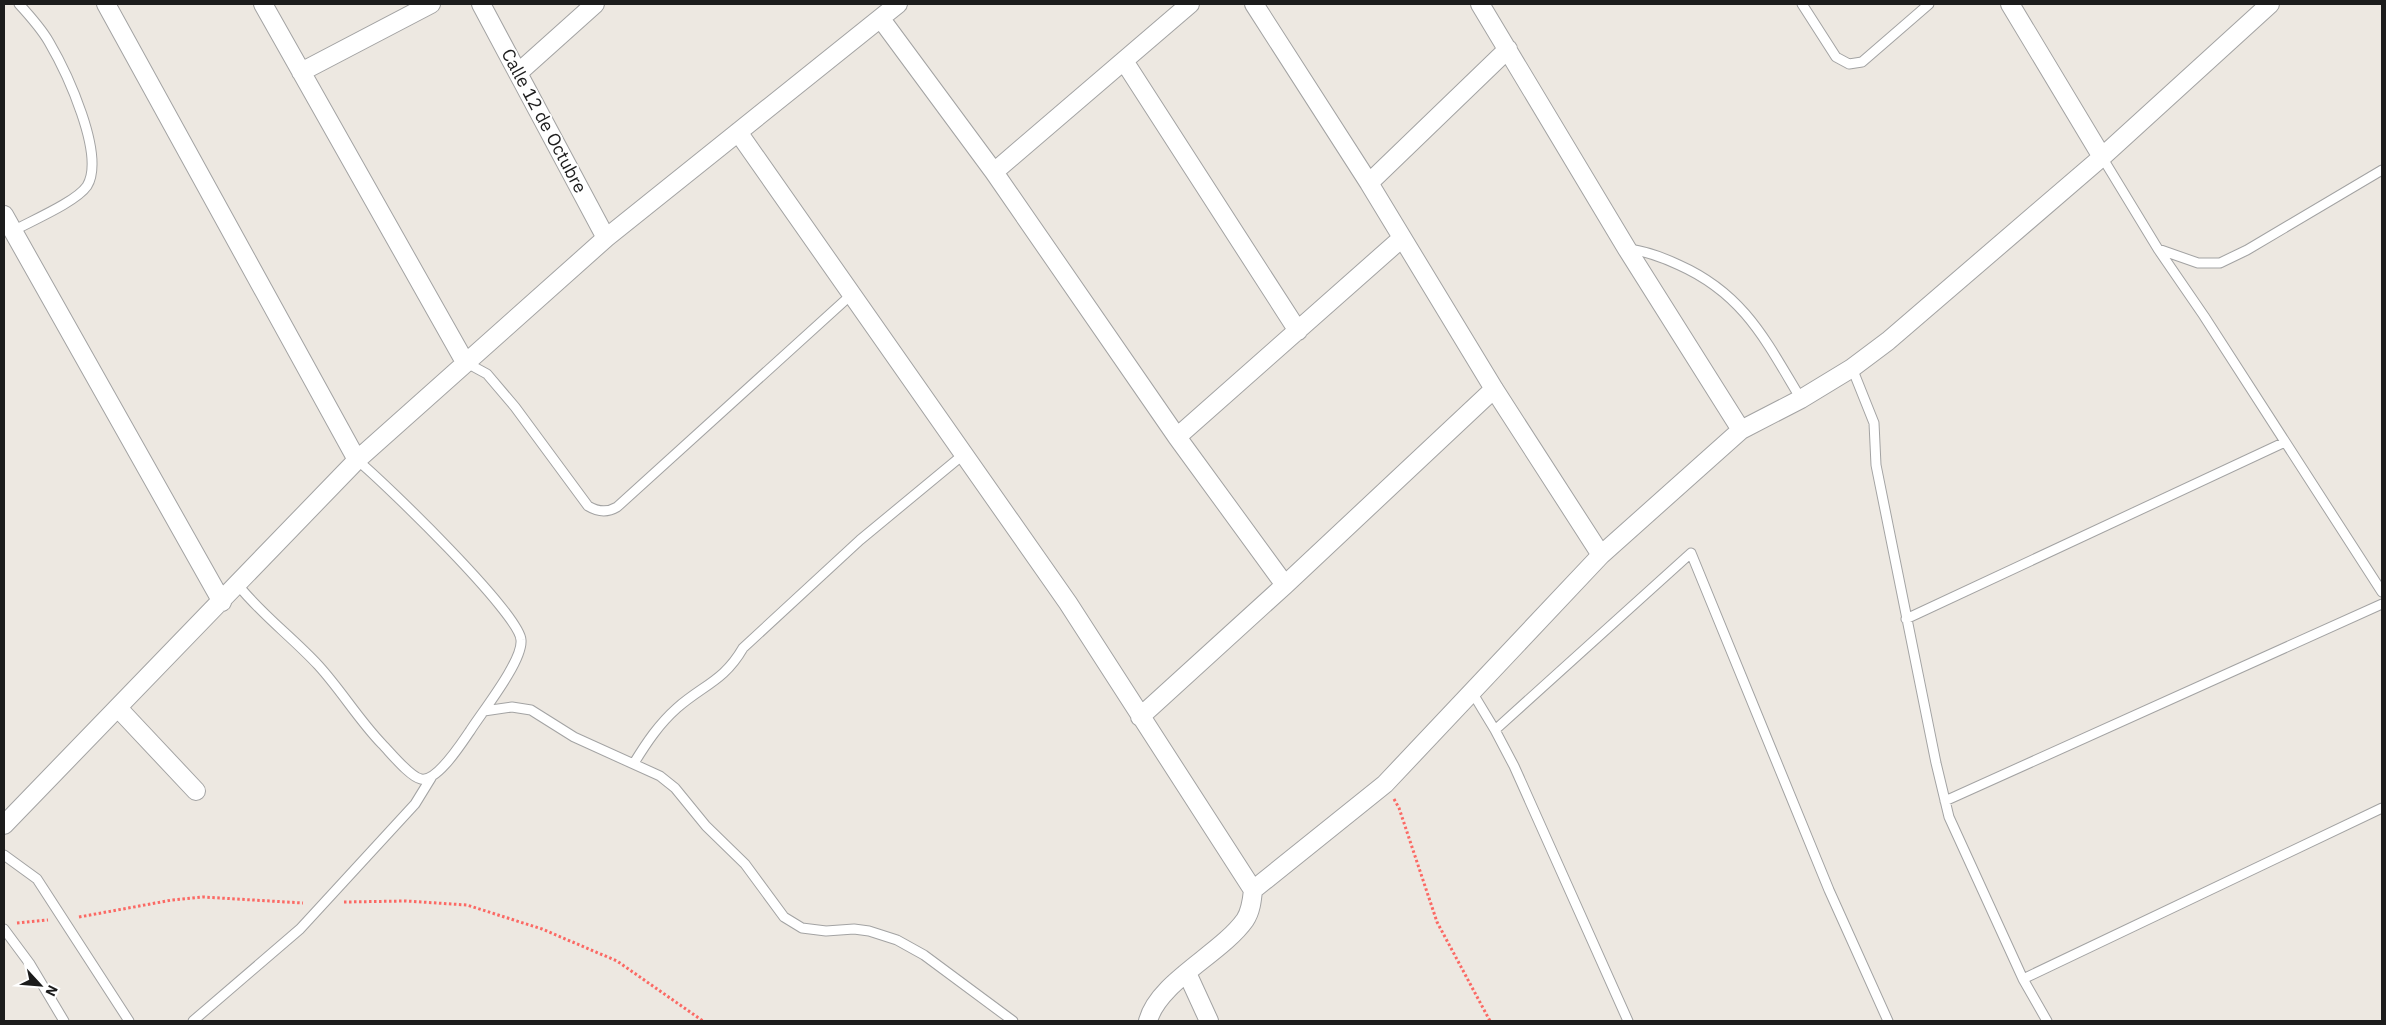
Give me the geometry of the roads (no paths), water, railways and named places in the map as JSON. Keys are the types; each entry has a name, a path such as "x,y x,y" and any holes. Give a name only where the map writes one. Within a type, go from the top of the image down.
{"street":[{"path":"106,4 357,460"},
{"path":"263,4 465,362"},
{"path":"301,72 431,4"},
{"name":"Calle 12 de Octubre","path":"481,4 606,238"},
{"path":"518,73 595,4"},
{"path":"4,825 222,602 357,460 606,238 898,4"},
{"path":"994,172 1190,4"},
{"path":"1254,4 1369,183 1494,389 1601,555"},
{"path":"1480,4 1627,249 1741,430"},
{"path":"2010,4 2102,157"},
{"path":"1253,890 1384,784 1601,555 1741,430 1801,399 1852,368 1888,341 2102,157 2270,4"},
{"path":"881,19 994,172 1177,437 1285,586"},
{"path":"1369,183 1508,49"},
{"path":"1124,60 1298,331"},
{"path":"738,132 1068,604 1253,890 1251,905 1246,919 1230,937 1166,992 1150,1011 1148,1021"},
{"path":"4,215 222,602"},
{"path":"1177,437 1402,238"},
{"path":"1140,717 1285,586 1494,389"},
{"path":"118,708 196,791"},
{"path":"1187,973 1209,1021"}],"lane":[{"path":"13,231 77,196 88,184 93,170 90,146 72,88 49,42 18,4"},
{"path":"1802,4 1836,57 1842,62 1856,64 1862,62 1929,4"},
{"path":"2102,157 2158,249 2382,592"},
{"path":"2158,249 2198,263 2220,263 2247,250 2382,170"},
{"path":"1627,249 1655,254 1693,271 1729,296 1751,319 1801,399"},
{"path":"465,362 487,374 515,407 588,506 594,510 607,511 617,507 852,294"},
{"path":"1852,368 1874,424 1876,465 1906,619 1949,816 2023,979 2047,1021"},
{"path":"1906,619 2285,442"},
{"path":"634,763 651,734 678,707 717,680 735,661 743,648 860,540 964,454"},
{"path":"193,1021 300,929 415,804 431,778 439,771 484,711 511,669 521,644 519,631 472,574 384,482 357,460"},
{"path":"1495,730 1691,553 1829,890 1888,1021"},
{"path":"238,585 268,619 318,666 376,738 416,777 431,778"},
{"path":"1945,801 2382,604"},
{"path":"1472,692 1495,730 1628,1021"},
{"path":"484,711 512,707 531,710 574,737 660,776 675,788 706,826 745,864 778,911 792,923 813,930 869,931 897,940 924,955 1012,1021"},
{"path":"2023,979 2382,808"},
{"path":"4,855 37,879 129,1021"},
{"path":"8,926 64,1021"}]}
